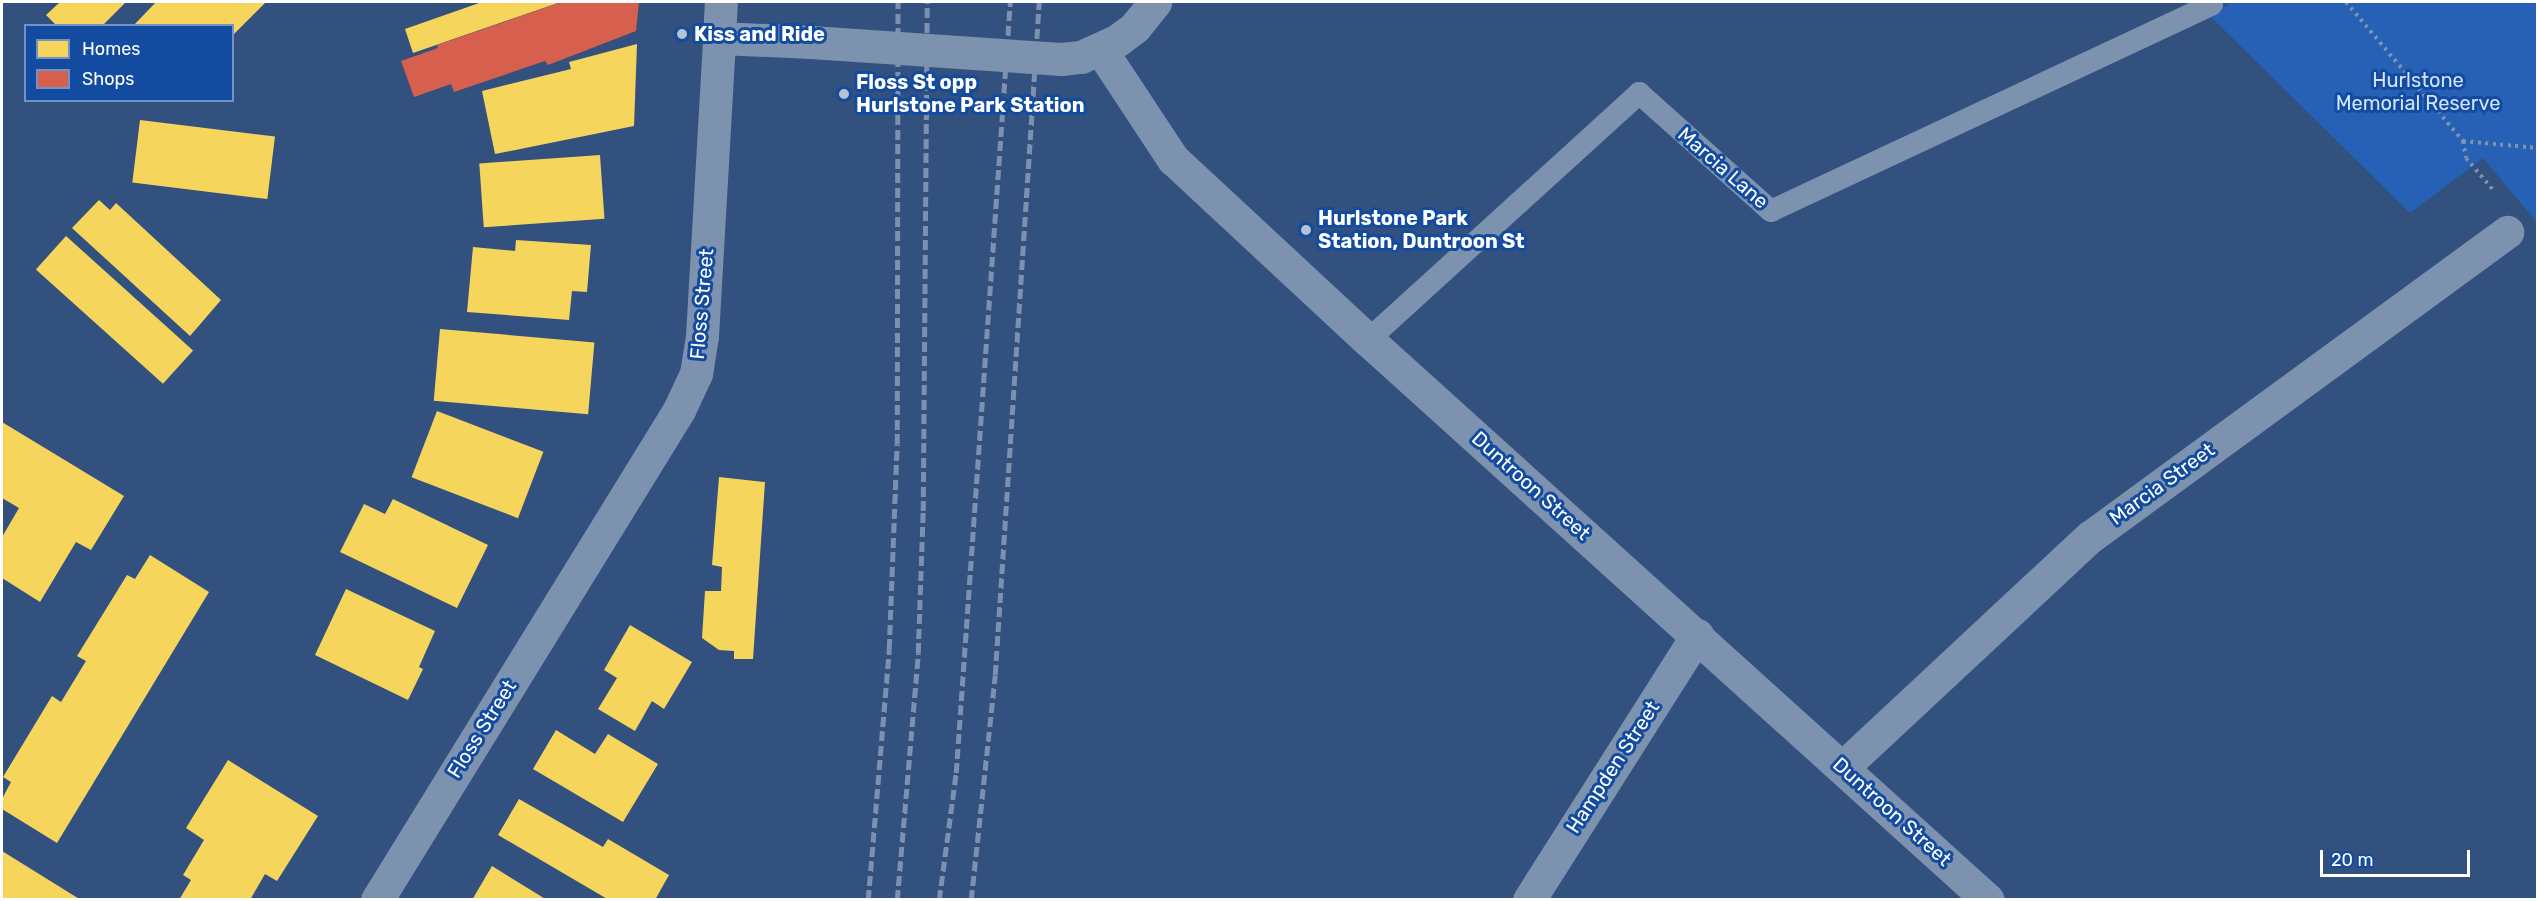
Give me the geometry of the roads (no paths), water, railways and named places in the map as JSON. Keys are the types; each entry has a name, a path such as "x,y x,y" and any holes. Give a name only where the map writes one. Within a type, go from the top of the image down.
{"street":[{"path":"722,2 719,38 1061,59 1082,57 1101,50 1135,27 1155,2"},
{"name":"Floss Street","path":"377,900 679,410 696,374 702,336 719,38"},
{"name":"Duntroon Street","path":"1101,50 1173,159 1368,340 1988,900"},
{"name":"Marcia Street","path":"1843,767 2090,537 2507,232"},
{"name":"Hampden Street","path":"1529,900 1697,635"}],"lane":[{"name":"Marcia Lane","path":"1368,340 1639,93 1772,211 2212,4"}],"railway":[{"path":"868,900 889,649 897,444 898,2"},
{"path":"897,900 918,653 923,511 927,2"},
{"path":"939,900 956,773 1010,2"},
{"path":"971,900 995,675 1039,2"}],"place":[{"name":"Kiss and Ride","path":"682,34"},
{"name":"Floss St opp Hurlstone Park Station","path":"844,94"},
{"name":"Hurlstone Park Station, Duntroon St","path":"1306,230"}],"park label":[{"name":"Hurlstone Memorial Reserve","path":"2418,92"}]}
